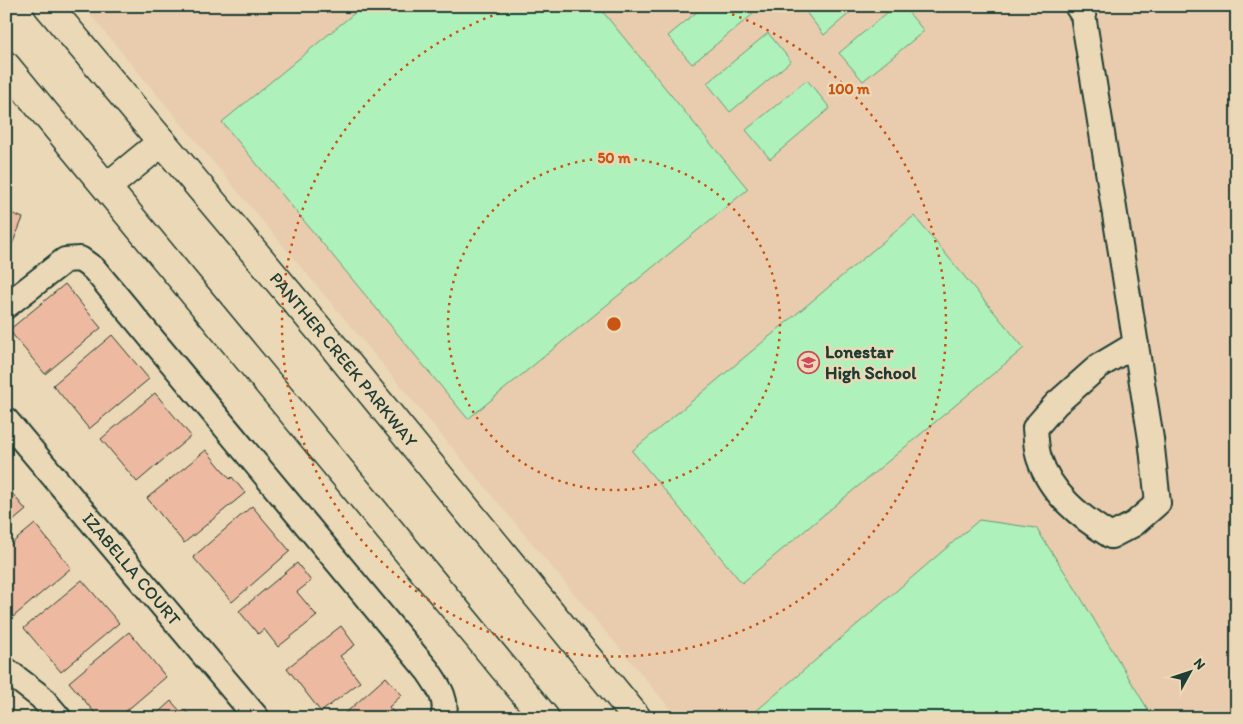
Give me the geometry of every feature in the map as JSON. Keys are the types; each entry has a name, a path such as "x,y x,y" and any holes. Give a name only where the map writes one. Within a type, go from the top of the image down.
{"main road":[{"name":"PANTHER CREEK PARKWAY","path":"48,6 333,346 637,718"},
{"path":"6,66 545,718"},
{"path":"107,187 162,142"}],"street":[{"path":"1077,6 1083,15 1136,344 1151,439 1158,502 1134,524 1110,536 1088,522 1053,488 1038,458 1035,428 1056,404 1099,366 1136,344"},
{"path":"6,306 64,260 80,259 94,270 428,671 443,693 445,712 443,718"},
{"name":"IZABELLA COURT","path":"6,420 256,718"},
{"path":"6,670 41,697 59,718"}],"shaded area":[{"name":"Lonestar High School","path":"83,6 1237,6 1237,718 678,718"}],"green space":[{"path":"363,6 598,6 748,189 468,419 222,122"},
{"path":"704,6 746,6 753,14 692,64 668,36"},
{"path":"801,6 858,6 824,35"},
{"path":"895,6 903,6 924,31 863,81 839,53"},
{"path":"768,33 791,61 730,112 707,83"},
{"path":"807,80 830,108 770,159 746,130"},
{"path":"914,216 1024,348 742,583 632,451"},
{"path":"979,520 1036,528 1075,588 1153,718 748,718"}],"building":[{"path":"6,211 23,218 6,259"},
{"path":"65,284 101,328 45,374 9,330"},
{"path":"112,335 149,379 89,429 53,385"},
{"path":"155,393 191,436 137,482 101,439"},
{"path":"206,450 230,479 232,477 245,493 184,543 147,498"},
{"path":"6,486 26,510 6,527"},
{"path":"252,506 290,551 232,602 193,557"},
{"path":"35,524 71,568 13,617 6,609 6,548"},
{"path":"297,563 311,581 297,592 317,616 278,647 264,629 258,634 239,611"},
{"path":"82,580 119,623 61,672 24,628"},
{"path":"341,626 355,645 340,656 360,682 321,712 287,668"},
{"path":"129,632 166,677 118,718 99,718 69,682"},
{"path":"386,677 402,695 389,707 399,718 340,718"},
{"path":"171,701 181,712 184,709 192,718 152,718"},
{"path":"6,708 16,718 6,718"}],"place":[{"name":"Lonestar High School","path":"809,362"}]}
